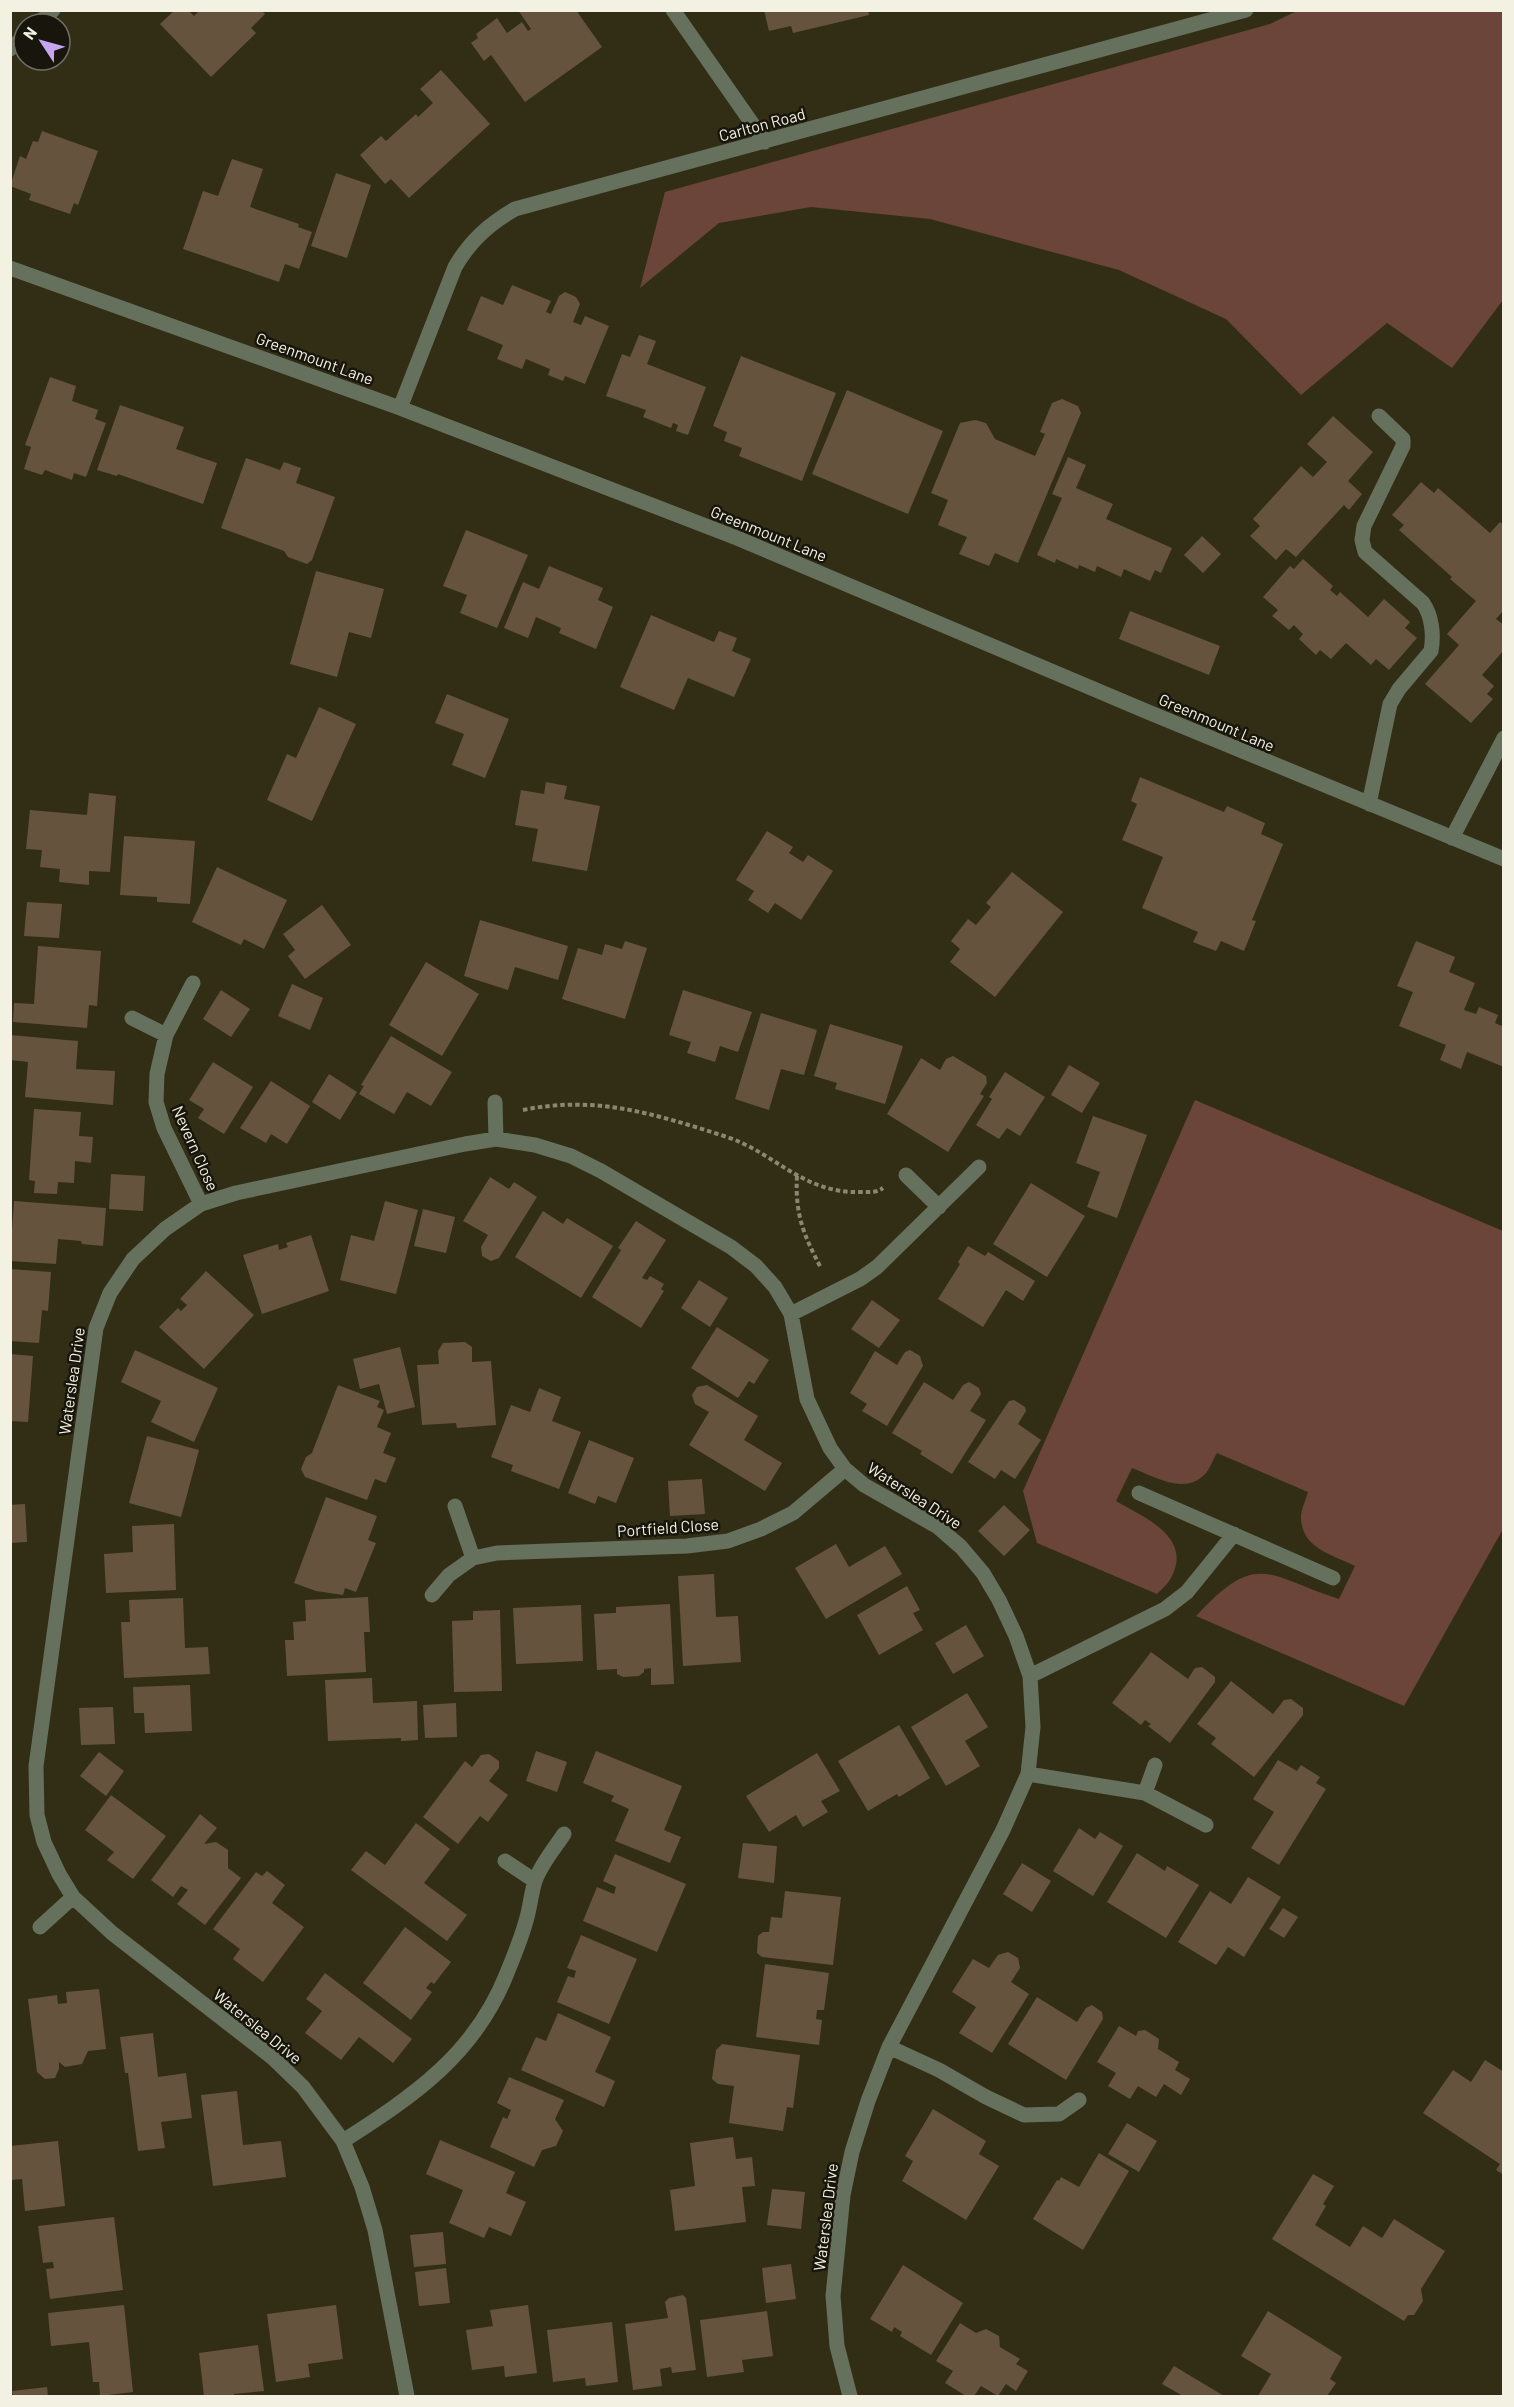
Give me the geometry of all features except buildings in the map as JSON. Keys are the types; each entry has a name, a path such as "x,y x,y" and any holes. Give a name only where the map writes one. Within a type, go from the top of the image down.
{"street":[{"path":"673,10 765,142"},
{"name":"Carlton Road","path":"400,408 455,267 467,247 498,219 515,210 1246,10"},
{"name":"Greenmount Lane","path":"10,268 400,408 737,538 1503,859"},
{"path":"1369,804 1390,704 1399,689 1431,651 1433,644 1430,613 1423,603 1365,552 1362,540 1364,526 1403,446 1403,439 1379,416"},
{"path":"1452,838 1503,738"},
{"name":"Nevern Close","path":"193,983 166,1035 157,1074 156,1102 164,1128 201,1204"},
{"path":"132,1018 166,1035"},
{"path":"496,1109 496,1139"},
{"name":"Waterslea Drive","path":"407,2397 375,2230 362,2187 343,2141 303,2087 273,2058 112,1933 73,1897 44,1842 37,1815 35,1787 43,1708 96,1328 110,1293 134,1259 165,1229 201,1204 236,1193 465,1143 496,1139 535,1145 571,1156 731,1247 756,1266 775,1287 791,1314 807,1400 819,1428 845,1469 888,1499 938,1527 961,1547 983,1573 999,1600 1016,1636 1030,1676 1033,1727 1028,1774 1003,1830 889,2047 868,2101 852,2152 838,2241 833,2296 837,2346 848,2396"},
{"path":"791,1314 860,1279 877,1267 979,1167"},
{"path":"906,1175 939,1207"},
{"name":"Portfield Close","path":"432,1595 449,1575 473,1558 498,1553 687,1546 728,1541 761,1529 793,1513 845,1469"},
{"path":"1139,1493 1333,1578"},
{"path":"455,1506 473,1558"},
{"path":"1030,1676 1164,1609 1187,1592 1234,1534"},
{"path":"1146,1793 1155,1765"},
{"path":"1028,1774 1146,1793 1206,1825"},
{"path":"343,2141 402,2103 431,2080 458,2052 487,2014 507,1976 526,1921 536,1881 545,1862 564,1834"},
{"path":"505,1861 536,1881"},
{"path":"40,1927 73,1897"},
{"path":"889,2047 939,2070 986,2097 1024,2115 1059,2114 1079,2100"}],"path":[{"path":"496,1109 580,1103 623,1108 727,1137 816,1186 854,1192 878,1192 906,1175"},
{"path":"797,1176 796,1202 801,1227 834,1292"}],"shaded area":[{"path":"1297,11 1503,11 1503,300 1452,368 1387,323 1301,395 1226,319 1119,270 930,219 811,207 719,223 640,288 665,192 1270,24"},
{"path":"1195,1100 1503,1231 1503,1529 1404,1706 1196,1616 1217,1595 1234,1582 1249,1575 1263,1574 1278,1577 1339,1599 1355,1566 1319,1548 1306,1535 1301,1515 1308,1492 1217,1453 1205,1474 1188,1483 1169,1482 1132,1468 1116,1501 1162,1530 1170,1539 1175,1550 1176,1562 1172,1576 1157,1594 1037,1543 1023,1491"}]}
